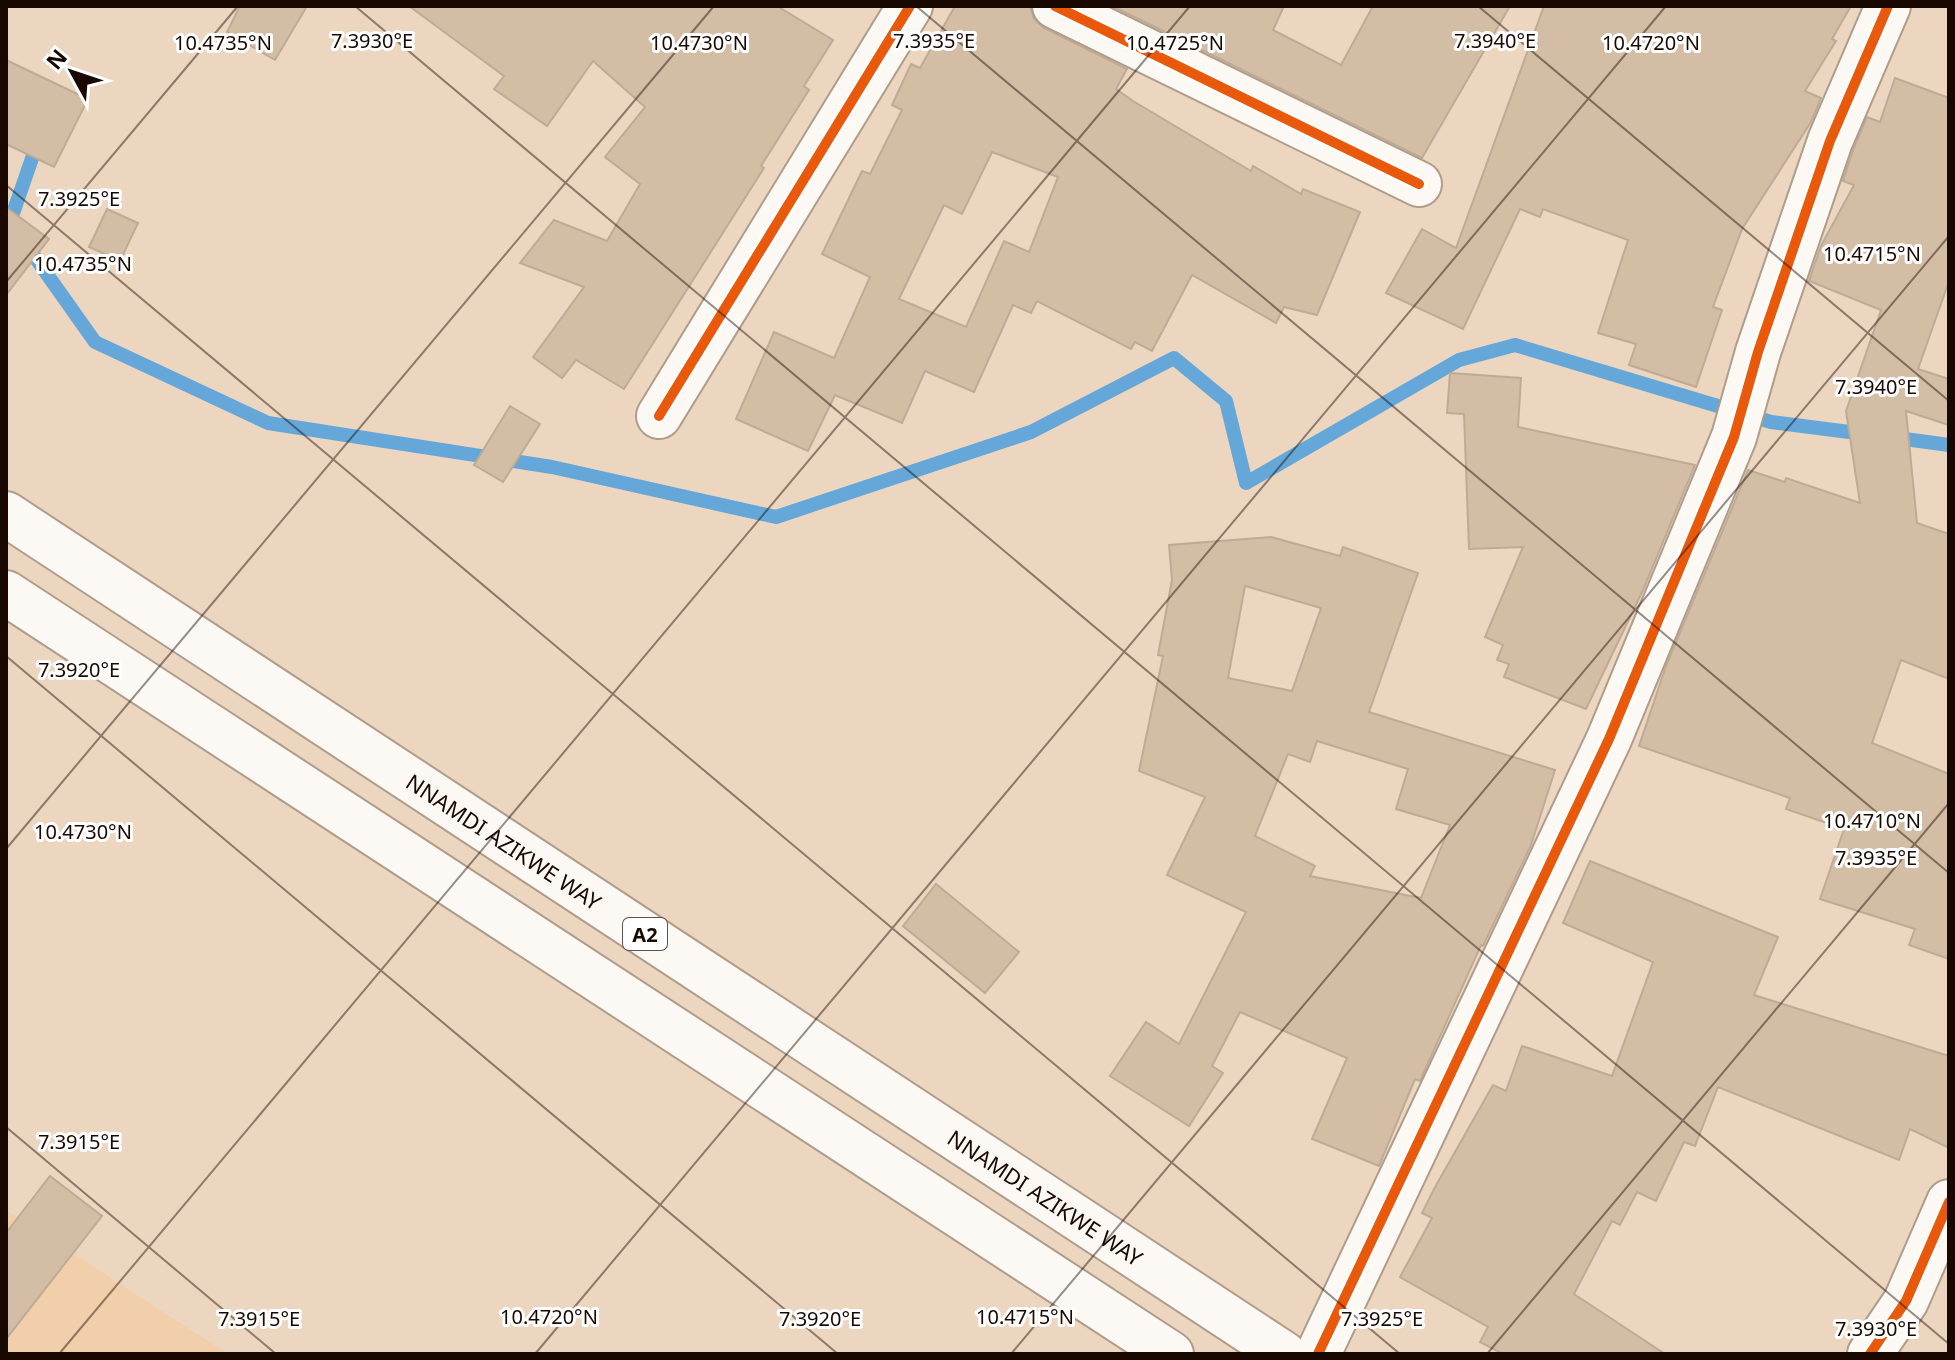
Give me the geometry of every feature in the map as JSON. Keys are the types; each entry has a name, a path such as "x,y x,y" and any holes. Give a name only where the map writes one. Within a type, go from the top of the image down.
{"main road":[{"path":"659,416 910,6"},
{"path":"1055,6 1419,184"},
{"path":"1318,1354 1609,739 1734,437 1758,352 1830,141 1888,6"},
{"name":"NNAMDI AZIKWE WAY","path":"6,514 1284,1354"},
{"path":"6,593 1171,1354"},
{"path":"1870,1354 1906,1301 1949,1202"}],"shaded area":[{"path":"6,1210 228,1354 6,1354"}],"building":[{"path":"240,6 307,6 275,60 227,32"},
{"path":"409,6 777,6 833,40 804,86 809,90 761,166 764,168 624,389 576,360 562,378 533,357 584,287 520,263 554,220 607,241 640,184 605,157 645,107 593,61 547,126 494,89 504,76"},
{"path":"955,6 1030,6 1034,19 1044,28 1127,69 1116,89 1133,101 1251,171 1253,166 1301,194 1303,189 1360,212 1317,315 1284,307 1276,323 1192,275 1152,351 1135,342 1131,349 1037,301 1031,313 1013,305 974,392 925,371 902,423 835,395 808,451 736,419 774,332 834,358 870,277 822,254 862,171 870,174 902,110 892,105 911,64 920,68","holes":["992,152 1058,177 1029,252 1004,241 966,327 899,299 944,205 962,214"]},
{"path":"1112,6 1284,6 1273,30 1341,65 1373,6 1510,6 1422,158"},
{"path":"1544,6 1851,6 1832,39 1836,41 1805,91 1821,98 1811,122 1742,229 1713,307 1722,310 1696,387 1629,365 1636,344 1598,333 1628,240 1543,209 1540,217 1520,209 1463,329 1386,293 1422,229 1456,248"},
{"path":"6,60 88,99 54,167 6,144"},
{"path":"1895,78 1949,98 1949,281 1918,369 1949,379 1949,425 1906,411 1917,523 1949,534 1949,679 1901,660 1872,743 1949,774 1949,959 1909,945 1915,929 1820,899 1844,829 1786,809 1790,798 1639,746 1666,666 1748,470 1785,482 1786,478 1860,503 1846,411 1881,310 1809,281 1821,246 1854,185 1843,181 1853,150 1867,117 1880,122"},
{"path":"6,207 49,239 6,295"},
{"path":"107,209 138,223 120,261 89,247"},
{"path":"1450,373 1521,378 1518,427 1695,465 1643,590 1586,709 1504,677 1509,664 1497,660 1503,645 1485,637 1523,547 1469,549 1464,414 1447,413"},
{"path":"510,406 540,424 503,482 474,465"},
{"path":"1271,537 1340,556 1343,547 1418,573 1369,712 1555,770 1531,845 1481,945 1420,1081 1415,1079 1379,1166 1312,1139 1347,1058 1240,1012 1212,1066 1223,1073 1189,1126 1110,1076 1146,1022 1179,1044 1246,912 1167,875 1205,797 1139,771 1163,656 1158,655 1172,580 1169,545","holes":["1245,586 1321,608 1292,691 1228,678","1317,741 1408,769 1396,809 1450,825 1421,898 1310,876 1315,866 1255,836 1288,754 1310,762"]},
{"path":"1590,861 1778,937 1754,995 1949,1056 1949,1148 1910,1129 1899,1160 1718,1087 1695,1146 1684,1142 1656,1201 1637,1192 1620,1225 1612,1221 1574,1294 1665,1354 1503,1354 1480,1342 1488,1327 1400,1277 1432,1218 1422,1213 1434,1189 1493,1085 1506,1091 1522,1046 1612,1076 1653,962 1563,923"},
{"path":"936,884 1019,952 985,993 903,926"},
{"path":"50,1176 102,1216 6,1339 6,1233"}],"waterway":[{"path":"6,132 38,141 10,222 95,342 268,423 552,467 776,517 1031,432 1174,358 1226,401 1246,483 1459,360 1515,345 1771,422 1865,434"},
{"path":"1890,437 1949,445"}],"cycle path":[{"path":"659,416 910,6"},
{"path":"1055,6 1419,184"},
{"path":"1318,1354 1609,739 1734,437 1758,352 1830,141 1888,6"},
{"path":"1870,1354 1906,1301 1949,1202"}]}
